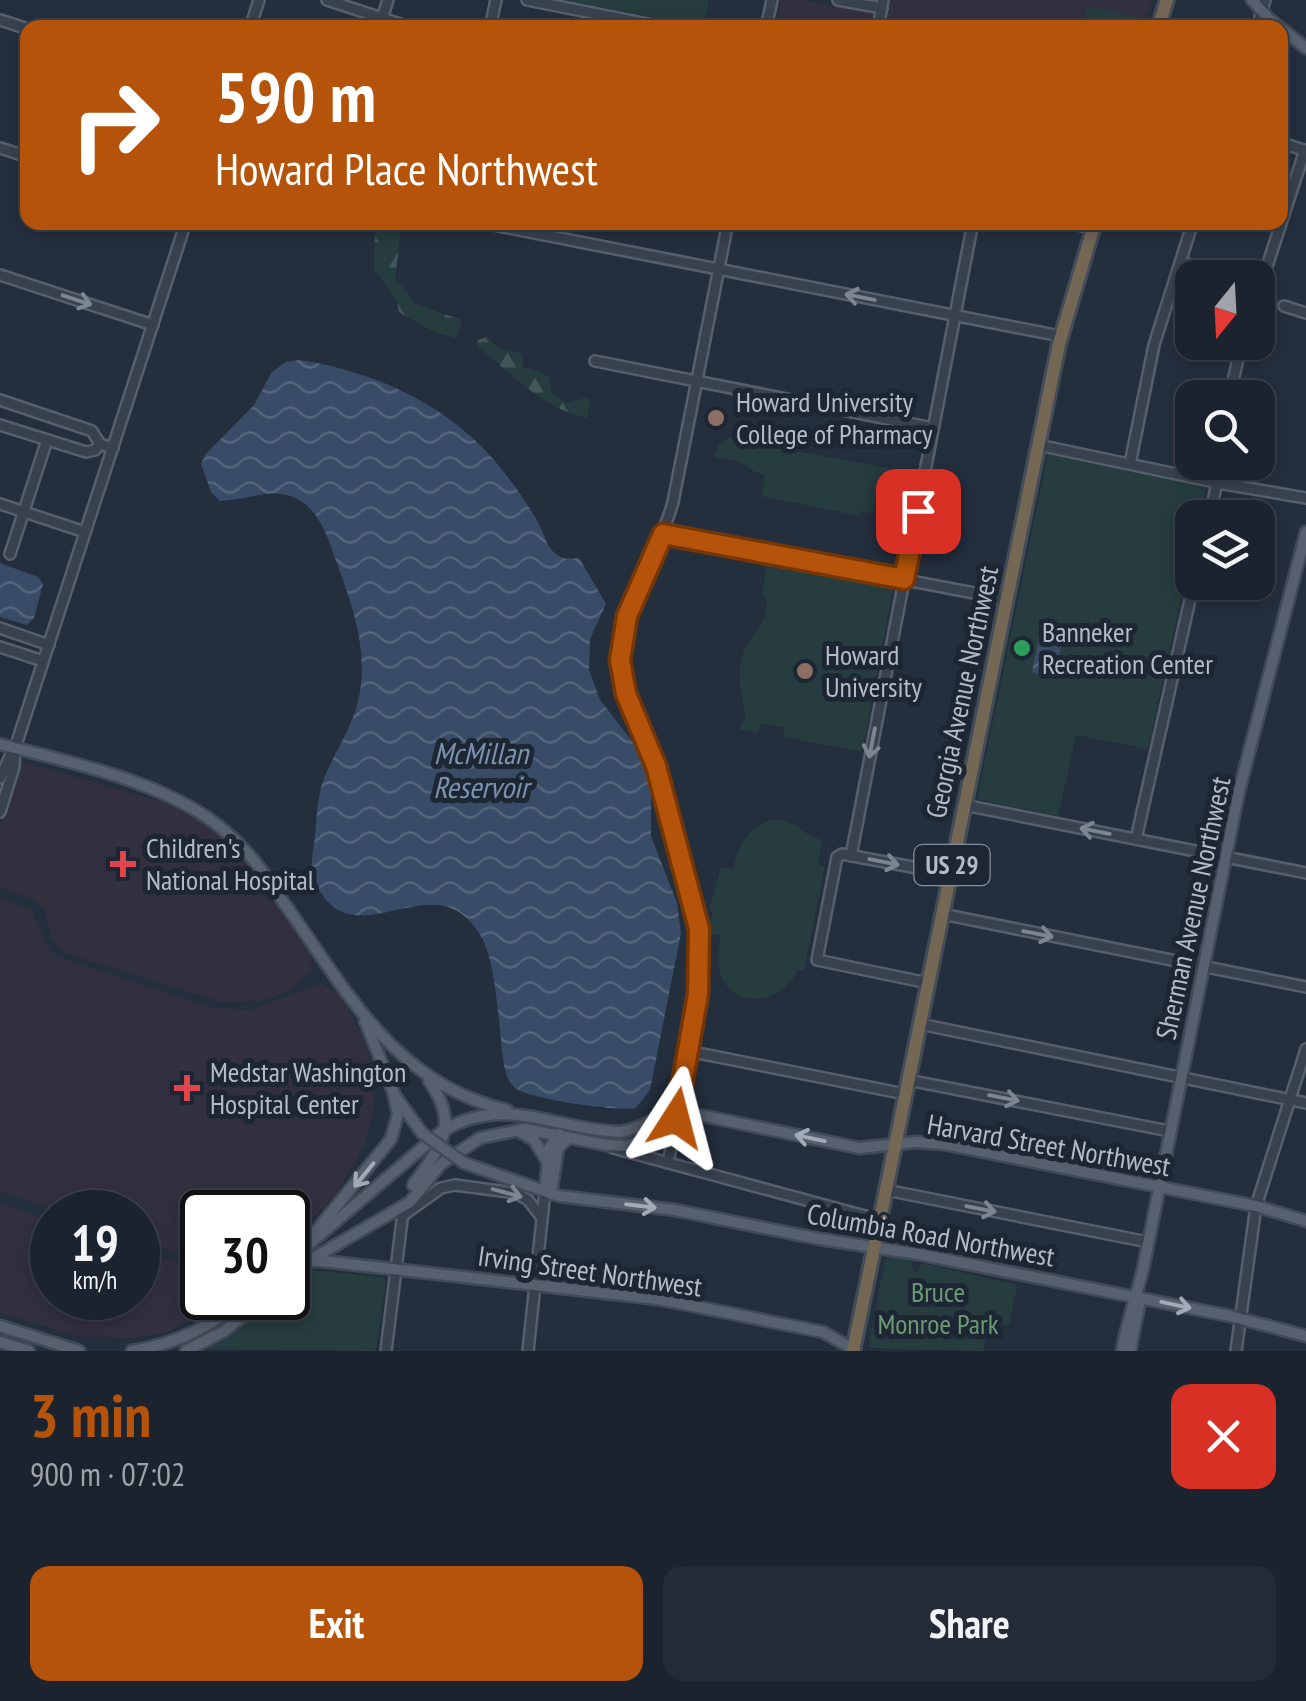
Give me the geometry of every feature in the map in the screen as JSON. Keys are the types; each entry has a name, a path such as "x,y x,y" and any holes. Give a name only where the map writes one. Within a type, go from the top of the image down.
{"highway":[{"name":"Georgia Avenue Northwest","path":"854,1350 1060,336 1093,230"}],"main road":[{"path":"1252,0 1263,6"},
{"path":"1288,30 1306,48"},
{"name":"Sherman Avenue Northwest","path":"1122,1351 1131,1305 1137,1296 1244,768 1306,532"},
{"path":"0,744 155,791 213,821 254,860 355,1002 397,1052 424,1075 466,1097 620,1132 641,1128 666,1114"},
{"path":"310,1242 393,1134 398,1114 374,1040 355,1002"},
{"path":"404,1210 413,1185 440,1146 445,1130 442,1103 424,1075"},
{"name":"Columbia Road Northwest","path":"393,1091 422,1134 464,1163 548,1192 681,1210 820,1239 874,1246 1137,1296 1306,1336"},
{"path":"310,1244 445,1130 478,1116 523,1113"},
{"path":"548,1192 551,1143 568,1132 612,1140 631,1139 650,1131 666,1114"},
{"path":"311,1260 404,1210 433,1171 480,1138 512,1129 627,1146 660,1130 666,1114"},
{"name":"Harvard Street Northwest","path":"666,1114 856,1148 944,1144 1256,1206 1306,1221"},
{"path":"512,1129 532,1138 548,1162"},
{"path":"548,1192 564,1136"},
{"name":"Irving Street Northwest","path":"311,1260 658,1300 818,1330 854,1350"},
{"name":"Sherman Avenue Northwest","path":"1130,1351 1139,1306 1137,1296"},
{"path":"132,1351 194,1333 213,1320"},
{"path":"186,1351 238,1320"},
{"path":"0,1326 79,1351"},
{"path":"0,1342 29,1351"}],"street":[{"path":"327,0 374,20"},
{"path":"527,0 628,20"},
{"path":"838,0 882,4"},
{"path":"1288,204 1305,150"},
{"path":"0,812 14,768 15,748 183,230"},
{"path":"519,230 1060,336"},
{"path":"668,1163 666,1114 682,1090 700,975 696,911 654,758 626,694 620,660 627,616 663,534 674,496 726,230"},
{"path":"851,856 972,230"},
{"path":"1181,260 1191,230"},
{"path":"1271,260 1280,230"},
{"path":"0,276 153,326"},
{"path":"1130,464 1154,345 1175,280"},
{"path":"1284,306 1306,314"},
{"path":"594,361 933,428"},
{"path":"0,400 92,431 100,444 113,448"},
{"path":"0,425 86,452 100,444"},
{"path":"10,554 47,440"},
{"path":"1038,445 1175,472"},
{"path":"1221,480 1306,498"},
{"path":"0,504 85,532"},
{"path":"663,534 1006,600"},
{"path":"1136,839 1190,600"},
{"path":"0,628 49,644"},
{"path":"0,647 43,661"},
{"path":"0,778 15,748"},
{"path":"964,805 1306,873"},
{"path":"928,983 820,962 817,958 832,876 837,857 851,856 950,874"},
{"path":"942,914 1306,987"},
{"path":"920,1024 1306,1103"},
{"path":"1236,1351 1256,1206 1306,1049"},
{"path":"688,1051 1170,1131"},
{"path":"606,1145 880,1220"},
{"path":"386,1351 404,1210 444,1186 456,1184 519,1194 542,1218"},
{"path":"886,1190 1148,1242"},
{"path":"528,1351 548,1192"}],"shaded area":[{"path":"781,0 887,16 890,0 1152,0 1145,20 777,20"},
{"name":"Children's National Hospital","path":"22,762 167,803 194,817 227,841 271,894 310,955 312,971 286,992 262,1001 221,1002 62,952 52,939 46,914 38,902 0,887 0,823"},
{"name":"Medstar Washington Hospital Center","path":"0,897 32,911 50,950 58,957 209,1007 251,1010 322,983 341,997 366,1043 375,1098 365,1144 335,1196 310,1220 310,1190 180,1190 180,1254 160,1248 160,1190 30,1190 30,1201 0,1190"},
{"path":"0,1204 30,1214 30,1320 160,1320 160,1256 180,1263 180,1320 192,1320 167,1332 128,1339 73,1335 0,1313"}],"green space":[{"path":"564,0 709,0 705,20 667,20"},
{"path":"1090,7 1149,19 1149,20 1083,20"},
{"path":"375,230 401,230 395,281 415,304 462,320 457,338 434,332 399,312 397,301 374,269"},
{"path":"487,337 498,348 521,353 524,367 549,377 552,394 568,403 591,400 587,418 556,407 514,378 476,345"},
{"path":"728,438 893,469 890,485 881,484 873,514 861,511 860,516 761,496 765,475 741,462 714,457 719,444"},
{"name":"Banneker Recreation Center","path":"1048,453 1206,486 1203,500 1175,500 1175,600 1181,600 1148,749 1076,735 1058,816 977,799"},
{"path":"768,561 894,584 863,749 783,737 784,727 761,723 758,733 738,729 746,717 740,686 741,662 766,614 766,597 762,592"},
{"path":"770,820 793,824 822,840 818,864 825,866 804,971 797,970 783,989 772,995 749,998 728,987 721,976 721,936 708,933 713,911 709,910 721,867 733,869 744,839"},
{"name":"Bruce Monroe Park","path":"885,1259 911,1261 914,1272 922,1263 1017,1285 1009,1326 989,1323 983,1351 871,1348"},
{"path":"310,1270 382,1277 386,1282 376,1351 207,1349 247,1320 310,1320"}],"water":[{"name":"McMillan Reservoir","path":"299,360 385,383 438,411 462,429 513,483 553,552 565,558 579,558 606,604 590,639 589,670 600,700 643,755 651,784 651,836 677,903 681,933 650,1090 636,1108 555,1100 513,1086 504,1066 487,950 465,916 446,907 426,905 364,916 345,913 327,901 317,885 312,860 320,791 354,715 360,692 362,659 353,612 328,538 306,504 281,494 220,501 211,492 201,464 205,455 254,405 272,372 286,362"},
{"path":"0,563 38,577 43,584 34,618 27,625 0,617"},
{"path":"1041,626 1064,631 1055,677 1032,672"}],"tunnel":[{"path":"1275,303 1284,306"}],"place":[{"name":"Howard University College of Pharmacy","path":"716,418"},
{"name":"Banneker Recreation Center","path":"1022,648"},
{"name":"Howard University","path":"805,671"},
{"name":"Children's National Hospital","path":"123,864"},
{"name":"Medstar Washington Hospital Center","path":"187,1088"}],"route":[{"path":"676,1118 698,994 700,939 693,896 656,766 623,684 620,648 627,616 663,534 904,579 918,511"}]}
